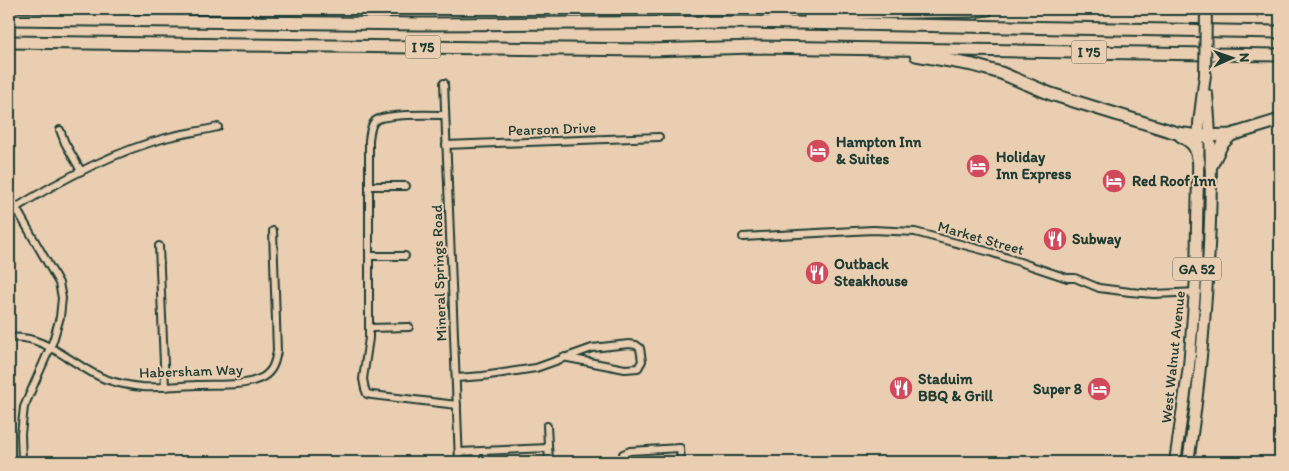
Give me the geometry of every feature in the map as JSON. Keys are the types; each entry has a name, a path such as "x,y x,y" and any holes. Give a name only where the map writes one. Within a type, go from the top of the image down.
{"highway":[{"path":"747,22 828,15 963,12 988,9"},
{"name":"I 75","path":"9,19 420,24 747,22 1280,32"},
{"name":"I 75","path":"9,42 648,50 756,47 1280,55"},
{"path":"898,49 920,56 946,59 1001,73 1051,94 1177,133 1199,136 1232,134 1280,120"},
{"path":"1177,133 1193,143 1205,164 1232,134"}],"main road":[{"name":"West Walnut Avenue","path":"1188,462 1202,360 1210,228 1205,164 1199,136 1205,75 1206,9"},
{"name":"West Walnut Avenue","path":"1176,462 1189,366 1205,164 1211,136 1205,75"}],"street":[{"name":"Mineral Springs Road","path":"444,83 459,462"},
{"path":"445,115 390,116 375,121 371,126 369,140 370,328 363,379 367,394 457,405"},
{"path":"9,212 81,171 140,147 169,137 218,128"},
{"path":"60,130 64,143 81,171"},
{"name":"Pearson Drive","path":"446,146 659,136"},
{"path":"369,186 406,186"},
{"path":"16,208 59,283 62,298 60,317 50,348 24,407 21,434 22,462"},
{"name":"Market Street","path":"743,237 873,230 915,232 990,252 1067,278 1075,278 1099,288 1154,294 1207,293"},
{"name":"Habersham Way","path":"9,338 30,339 104,378 131,386 165,387 246,382 262,378 269,373 275,363 277,351 273,231"},
{"path":"159,246 165,387"},
{"path":"369,256 405,256"},
{"path":"370,328 409,327"},
{"path":"456,378 536,368 563,357 592,348 629,344 640,348 642,361 638,368 625,369 563,357"},
{"path":"547,426 548,462"},
{"path":"459,452 548,448"},
{"path":"623,462 622,454 630,451 680,448 682,462"},
{"path":"476,452 477,462"}],"shaded area":[{"path":"496,9 970,9 624,12"}],"waterway":[{"path":"1255,9 1258,18"}],"place":[{"name":"Hampton Inn & Suites","path":"818,151"},
{"name":"Holiday Inn Express","path":"978,166"},
{"name":"Red Roof Inn","path":"1114,181"},
{"name":"Subway","path":"1055,239"},
{"name":"Outback Steakhouse","path":"817,273"},
{"name":"Staduim BBQ & Grill","path":"901,388"},
{"name":"Super 8","path":"1099,389"}]}
